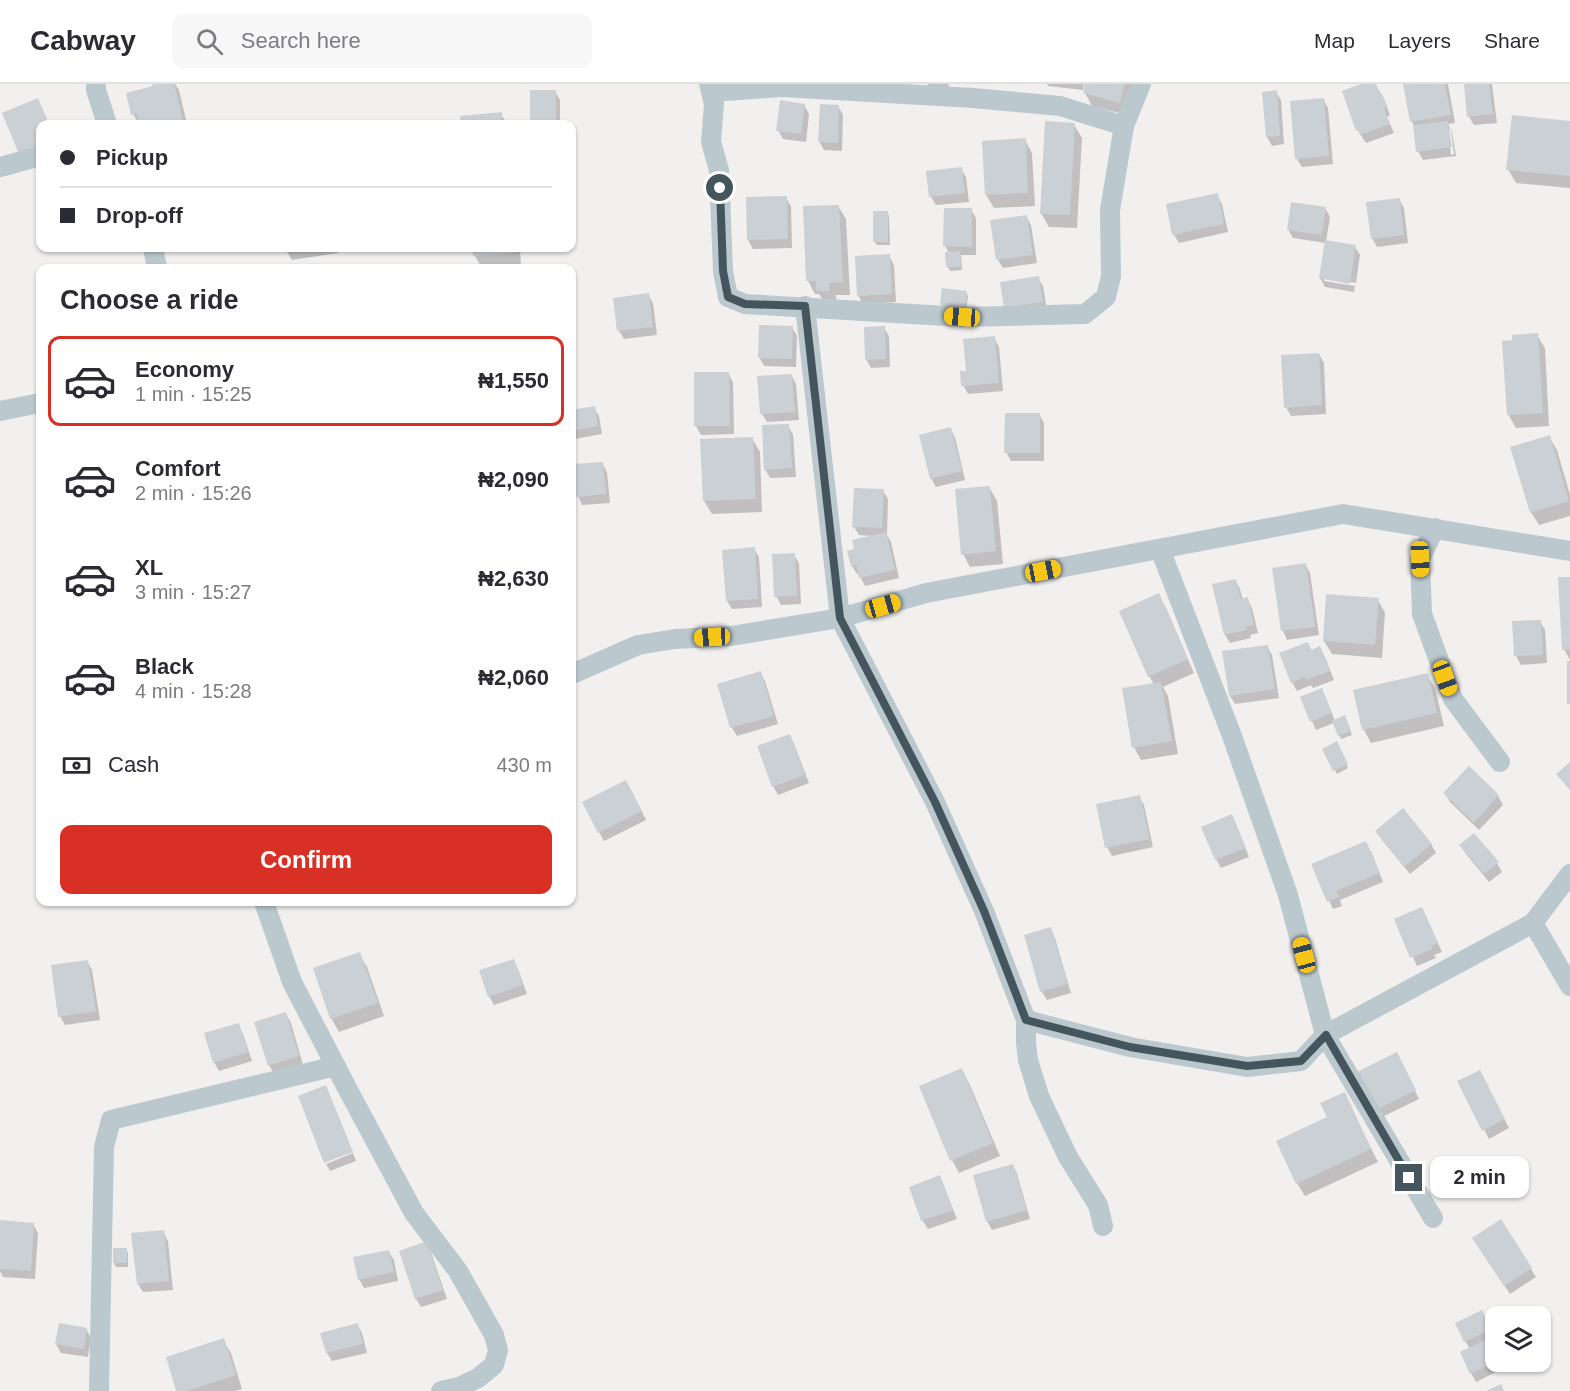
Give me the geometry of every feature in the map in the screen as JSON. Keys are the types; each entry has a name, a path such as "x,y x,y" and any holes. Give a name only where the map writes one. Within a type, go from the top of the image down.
{"street":[{"path":"96,84 106,120"},
{"path":"1124,126 1060,106 995,100 782,87 710,88 714,104 711,141 719,170 723,271 728,297 745,304 962,317 1085,315 1106,297 1111,276 1110,210 1124,126 1142,84"},
{"path":"0,167 36,157"},
{"path":"805,306 840,618 935,802 984,911 1026,1020 1026,1043 1039,1096 1068,1157 1098,1205 1103,1226"},
{"path":"0,411 36,404"},
{"path":"576,672 638,645 675,639 731,636 840,618 926,593 1343,514 1570,551"},
{"path":"1436,528 1420,559 1422,614 1453,699 1500,762"},
{"path":"1160,549 1232,736 1288,895 1326,1035 1433,1218"},
{"path":"1026,1020 1130,1047 1247,1066 1301,1061 1326,1035 1533,923 1570,874"},
{"path":"265,906 292,982 414,1213 458,1271 494,1335 498,1350 494,1365 478,1378 459,1387 441,1391"},
{"path":"1533,923 1570,986"},
{"path":"99,1391 104,1147 111,1120 336,1066"}],"building":[{"path":"152,84 174,84 183,120 138,120 137,114 131,115 126,93 153,86"},
{"path":"1085,84 1125,84 1120,103 1083,93"},
{"path":"1361,84 1376,84 1387,106 1384,108 1390,124 1360,135 1358,130 1356,131 1342,91"},
{"path":"1403,84 1445,84 1451,115 1410,122"},
{"path":"1464,84 1489,84 1493,114 1467,117"},
{"path":"530,90 556,90 556,120 530,120"},
{"path":"1277,90 1280,136 1266,137 1262,92"},
{"path":"38,98 47,120 36,120 36,147 19,154 2,113"},
{"path":"1324,98 1329,156 1295,159 1290,101"},
{"path":"780,100 805,104 801,134 776,131"},
{"path":"820,104 839,105 838,143 818,142"},
{"path":"502,112 503,120 460,120 460,116"},
{"path":"1512,115 1570,121 1570,176 1506,170"},
{"path":"1045,121 1075,123 1070,215 1040,214"},
{"path":"1448,121 1452,147 1416,152 1413,125"},
{"path":"1026,138 1028,193 985,195 982,141"},
{"path":"962,167 965,193 929,197 926,171"},
{"path":"1218,193 1224,224 1172,235 1166,204"},
{"path":"787,196 788,239 747,240 746,197"},
{"path":"1400,198 1404,235 1371,239 1366,202"},
{"path":"1291,202 1326,207 1322,235 1287,230"},
{"path":"839,205 843,282 829,283 830,291 816,291 816,281 806,281 803,206"},
{"path":"944,208 972,208 972,247 943,246"},
{"path":"873,211 888,211 888,242 873,242"},
{"path":"1027,215 1033,255 996,260 990,220"},
{"path":"1325,240 1356,245 1350,284 1319,278"},
{"path":"960,251 961,267 946,267 945,252"},
{"path":"472,252 515,253 473,256"},
{"path":"890,254 892,294 857,296 855,256"},
{"path":"1039,276 1043,302 1004,308 1000,282"},
{"path":"942,288 967,291 965,308 940,305"},
{"path":"649,293 653,327 617,331 613,298"},
{"path":"759,325 793,326 792,359 758,358"},
{"path":"885,326 886,359 865,360 864,327"},
{"path":"1538,333 1543,413 1507,415 1502,341 1512,340 1512,335"},
{"path":"995,336 999,383 961,386 960,371 966,371 963,339"},
{"path":"1319,353 1322,405 1284,408 1281,355"},
{"path":"694,372 729,372 730,426 694,426"},
{"path":"792,374 795,412 760,414 757,376"},
{"path":"595,406 598,426 576,430 576,409"},
{"path":"1005,413 1040,413 1040,453 1004,453"},
{"path":"789,424 792,468 764,470 762,425"},
{"path":"951,427 962,471 930,479 919,435"},
{"path":"1550,435 1569,501 1530,513 1510,447"},
{"path":"753,437 756,499 703,501 700,439"},
{"path":"603,462 606,494 576,497 576,464"},
{"path":"990,486 996,551 961,555 955,489"},
{"path":"854,488 884,489 882,528 852,527"},
{"path":"886,532 895,570 859,578 856,565 851,566 847,551 854,549 852,540"},
{"path":"755,547 758,599 726,601 722,550"},
{"path":"795,553 797,596 774,597 772,554"},
{"path":"1306,563 1315,627 1281,631 1272,568"},
{"path":"1558,577 1570,577 1570,649 1562,650"},
{"path":"1236,579 1241,599 1248,597 1254,625 1246,626 1247,630 1224,635 1212,584"},
{"path":"1159,593 1188,659 1148,677 1119,611"},
{"path":"1326,594 1379,598 1375,645 1323,641"},
{"path":"1541,620 1543,655 1514,656 1512,621"},
{"path":"1308,642 1311,650 1320,646 1330,671 1291,683 1279,653"},
{"path":"1268,645 1275,689 1229,696 1222,651"},
{"path":"1567,661 1570,661 1570,704 1567,704"},
{"path":"761,671 774,716 730,728 717,684"},
{"path":"1428,673 1437,713 1362,730 1353,690"},
{"path":"1161,682 1172,741 1132,748 1122,688"},
{"path":"1322,688 1332,713 1310,722 1300,697"},
{"path":"1345,715 1351,731 1338,736 1332,721"},
{"path":"790,734 805,775 772,787 757,746"},
{"path":"1337,741 1348,764 1333,771 1322,749"},
{"path":"1570,762 1570,790 1556,774"},
{"path":"1469,766 1499,795 1474,823 1443,793"},
{"path":"626,780 642,811 598,833 582,802"},
{"path":"1140,795 1150,839 1105,848 1096,804"},
{"path":"1403,808 1432,844 1404,867 1375,831"},
{"path":"1232,814 1246,848 1215,860 1201,827"},
{"path":"1474,833 1499,862 1484,874 1459,845"},
{"path":"1366,841 1380,873 1336,891 1339,897 1327,902 1311,864"},
{"path":"1422,907 1438,943 1431,946 1432,949 1410,958 1394,919"},
{"path":"1051,927 1068,984 1040,992 1024,935"},
{"path":"360,952 378,1003 330,1019 313,968"},
{"path":"514,959 523,985 488,997 479,970"},
{"path":"88,960 96,1011 58,1017 51,965"},
{"path":"286,1012 299,1056 268,1066 254,1022"},
{"path":"239,1023 248,1052 213,1063 204,1033"},
{"path":"1397,1052 1416,1090 1376,1110 1357,1072"},
{"path":"962,1068 993,1143 950,1161 919,1086"},
{"path":"1480,1070 1505,1119 1482,1131 1457,1081"},
{"path":"326,1085 353,1152 324,1163 298,1096"},
{"path":"1345,1092 1371,1149 1296,1184 1276,1141 1327,1117 1320,1103"},
{"path":"1013,1164 1027,1210 986,1222 973,1175"},
{"path":"940,1175 953,1210 921,1221 909,1187"},
{"path":"1501,1219 1532,1268 1504,1286 1472,1238"},
{"path":"0,1220 34,1223 31,1271 0,1269"},
{"path":"164,1230 169,1281 137,1284 131,1233"},
{"path":"427,1241 443,1290 415,1299 399,1251"},
{"path":"113,1248 127,1248 127,1263 113,1263"},
{"path":"389,1250 394,1272 358,1280 353,1257"},
{"path":"1482,1310 1485,1316 1485,1332 1464,1342 1455,1323"},
{"path":"59,1323 87,1328 84,1349 55,1344"},
{"path":"358,1323 363,1344 326,1353 320,1333"},
{"path":"224,1338 236,1375 187,1391 176,1391 166,1357"},
{"path":"1485,1340 1485,1367 1470,1374 1460,1352"},
{"path":"1501,1384 1504,1391 1486,1391"}],"route":[{"path":"720,188 723,271 728,297 745,304 805,306 840,618 935,802 984,911 1026,1020 1130,1047 1247,1066 1301,1061 1326,1035 1409,1178"}]}
